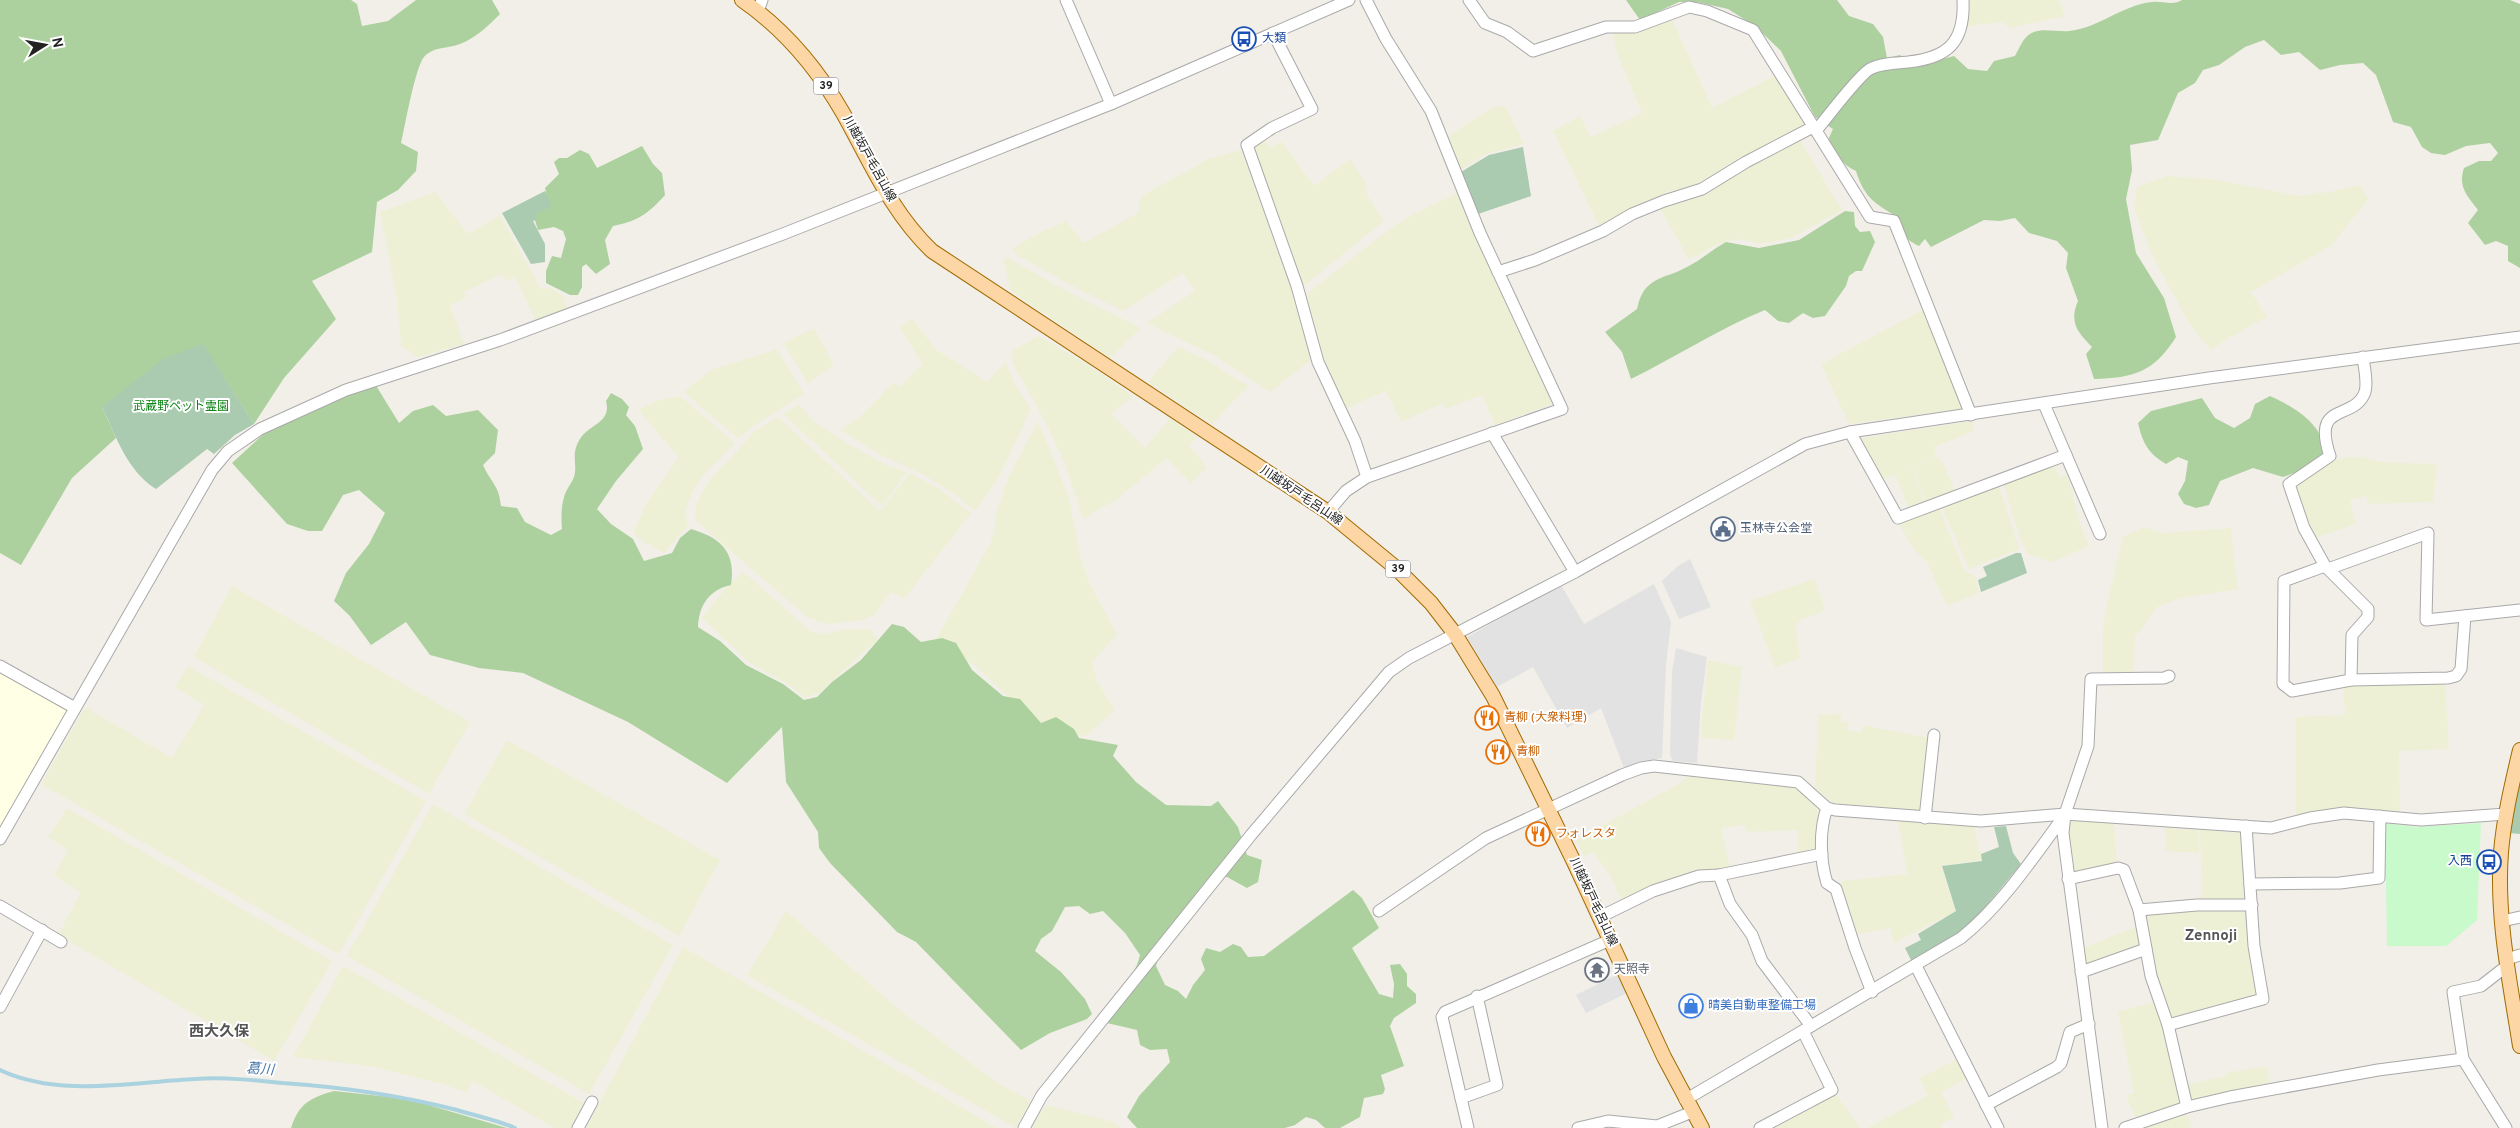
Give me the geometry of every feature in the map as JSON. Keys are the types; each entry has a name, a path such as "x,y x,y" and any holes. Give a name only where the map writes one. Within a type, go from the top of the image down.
{"main road":[{"name":"川越坂戸毛呂山線","path":"742,0 760,6 821,79 842,112 885,192 916,234 942,258 1328,512 1396,568 1430,603 1455,634 1493,696 1689,1106 1702,1128"},
{"path":"2520,750 2506,814 2501,853 2502,921 2520,1046"}],"street":[{"path":"1066,0 1111,104"},
{"path":"0,839 212,470 228,451 247,437 361,384 508,338 783,234 1111,104 1349,0"},
{"path":"1328,512 1346,491 1367,477 1562,409 1498,272 1431,111 1406,67 1386,39 1366,0"},
{"path":"1469,0 1485,23 1507,32 1533,51 1606,27 1635,27 1689,7 1707,11 1753,30 1870,217 1894,221 1971,415"},
{"path":"1498,272 1535,260 1603,231 1632,214 1664,200 1702,189 1746,162 1814,127 1818,127 1869,70 1886,64 1922,60 1944,53 1958,36 1963,20 1963,0"},
{"path":"1273,33 1312,109 1272,128 1247,145 1297,286 1318,362 1355,441 1367,477"},
{"path":"1024,1128 1042,1095 1329,741 1389,672 1409,658 1575,572 1805,444 1850,432 2363,357 2520,337"},
{"path":"2351,680 2352,635 2369,613 2364,603 2326,568 2304,528 2289,484 2330,456 2324,438 2325,427 2333,416 2358,403 2365,392 2363,357"},
{"path":"2044,404 2100,534"},
{"path":"1850,432 1898,518 2066,455"},
{"path":"1492,433 1575,572"},
{"path":"2465,616 2461,669 2456,676 2448,678 2351,680 2292,691 2284,684 2284,580 2428,534 2426,620 2520,610"},
{"path":"0,666 75,708"},
{"path":"2102,1128 2068,879 2063,833 2065,814 2088,746 2091,679 2164,678 2169,676"},
{"path":"1925,818 1934,735"},
{"path":"1379,911 1474,845 1548,808 1641,768 1661,766 1798,782 1827,808 1925,818 1981,821 2065,814 2271,828 2310,818 2344,813 2421,820 2506,814"},
{"path":"1827,808 1823,819 1823,870 1827,883 1836,889 1854,948 1872,992"},
{"path":"1578,1128 1608,1121 1657,1126 1807,1029 1916,966 1976,926 2019,876 2065,814"},
{"path":"2250,884 2340,883 2379,878 2380,816"},
{"path":"2168,1025 2263,999 2254,946 2246,826"},
{"path":"1600,917 1653,891 1699,876 1719,875 1822,854"},
{"path":"2068,879 2118,868 2124,870 2138,910 2151,976 2168,1025 2187,1107"},
{"path":"1719,875 1730,904 1752,935 1762,961 1807,1029 1832,1090 1760,1128"},
{"path":"2138,910 2197,905 2252,905"},
{"path":"0,906 61,942"},
{"path":"2502,921 2520,917"},
{"path":"0,1007 42,930"},
{"path":"1468,1128 1442,1017 1445,1012 1477,996 1610,940"},
{"path":"2081,972 2146,949"},
{"path":"2506,1128 2463,1059 2453,992 2481,986 2507,962 2520,954"},
{"path":"1916,966 1998,1128"},
{"path":"1461,1098 1497,1085 1477,996"},
{"path":"1986,1105 2057,1067 2061,1063 2070,1032 2089,1024"},
{"path":"2125,1128 2187,1107 2340,1076 2463,1059"},
{"path":"578,1128 592,1102"}],"shaded area":[{"path":"1969,0 2059,0 2065,16 2009,28 2003,22 1967,26 1970,9"},
{"path":"1671,17 1712,108 1776,75 1803,121 1803,126 1729,164 1700,184 1691,188 1669,191 1599,226 1553,131 1580,116 1591,137 1642,113 1616,51 1613,33"},
{"path":"1505,106 1524,144 1488,153 1460,170 1446,137 1494,107"},
{"path":"1263,139 1271,148 1281,141 1314,186 1350,159 1365,182 1368,196 1384,221 1301,288 1253,146"},
{"path":"1800,140 1842,210 1792,238 1760,244 1739,239 1717,244 1689,260 1660,208 1694,198"},
{"path":"1241,150 1294,296 1312,359 1270,392 1215,356 1147,323 1195,291 1183,273 1123,311 1076,288 1017,255 1012,249 1039,233 1066,221 1084,243 1139,212 1139,201 1143,195 1211,158"},
{"path":"2167,176 2217,180 2299,196 2360,185 2368,199 2332,245 2251,292 2267,317 2225,340 2211,351 2190,325 2152,255 2134,208 2137,187"},
{"path":"435,192 468,234 500,215 541,289 551,288 563,296 567,308 536,321 515,277 506,281 502,274 464,292 466,298 450,305 464,344 418,357 401,346 397,300 380,212"},
{"path":"1459,192 1553,400 1550,405 1495,425 1482,395 1446,409 1443,403 1401,422 1386,391 1345,409 1326,368 1304,296 1382,235 1412,215"},
{"path":"1006,257 1072,294 1141,328 1110,358 1011,291 1003,261"},
{"path":"1923,310 1964,406 1963,409 1849,424 1821,364"},
{"path":"912,318 935,349 987,382 1006,362 1017,389 1031,409 999,477 975,511 957,496 924,475 873,451 841,430 863,414 894,382 899,388 922,364 900,328"},
{"path":"814,328 834,365 808,384 784,343"},
{"path":"1038,336 1084,362 1133,396 1111,414 1145,448 1170,418 1197,437 1189,445 1207,468 1190,483 1167,458 1117,499 1083,519 1066,467 1047,425 1013,363 1012,351"},
{"path":"1178,347 1205,359 1248,386 1212,424 1148,382"},
{"path":"777,349 804,394 750,428 741,437 736,437 684,392 711,370"},
{"path":"680,396 735,443 703,475 691,495 685,512 688,525 664,553 639,539 634,532 645,506 679,457 638,410 656,401"},
{"path":"799,404 813,421 843,441 886,465 907,472 882,506 783,414"},
{"path":"778,417 880,511 910,473 938,488 971,513 904,599 891,592 874,615 864,620 827,624 807,617 695,520 696,505 708,482 755,431"},
{"path":"1038,421 1069,498 1081,559 1089,582 1117,635 1092,662 1097,681 1115,710 1086,736 1047,728 1017,705 976,666 934,643 990,544 995,528 996,512 1010,474"},
{"path":"1972,421 1974,431 1934,447 1937,456 1911,467 1926,505 1910,511 1895,475 1880,481 1856,439"},
{"path":"1937,457 1943,463 1956,494 1927,504 1912,467"},
{"path":"2347,457 2361,457 2380,462 2433,464 2437,466 2433,502 2369,504 2366,496 2350,500 2356,524 2312,539 2291,485 2327,465 2326,462"},
{"path":"2053,463 2059,477 2067,474 2080,523 2089,546 2052,562 2027,554 2019,535 2003,482"},
{"path":"1998,483 2019,549 1969,569 1941,505"},
{"path":"1938,505 1964,570 1975,577 1979,593 1947,606 1926,560 1916,552 1897,521"},
{"path":"2144,527 2162,533 2231,528 2238,589 2180,598 2157,607 2135,637 2134,672 2103,672 2103,628 2123,537"},
{"path":"1690,559 1711,607 1679,619 1662,581 1678,566"},
{"path":"742,573 750,577 810,631 821,634 849,629 870,629 878,639 819,693 805,698 791,686 750,663 702,618 724,590"},
{"path":"1815,579 1824,607 1822,612 1801,620 1795,626 1800,658 1775,668 1750,601"},
{"path":"1654,584 1671,622 1666,664 1662,758 1641,761 1624,768 1601,708 1567,728 1533,667 1497,687 1467,637 1561,585 1584,624"},
{"path":"232,586 470,722 429,794 194,657"},
{"path":"1676,648 1707,657 1701,702 1697,763 1673,761 1670,755 1672,672"},
{"path":"1708,660 1742,667 1734,740 1700,738"},
{"path":"188,666 426,801 339,954 41,784 85,707 172,758 204,705 174,687"},
{"path":"0,672 68,711 0,826"},
{"path":"2445,683 2449,749 2399,751 2400,816 2326,811 2296,815 2296,717 2345,715 2343,684"},
{"path":"1841,714 1841,722 1848,722 1848,730 1862,733 1863,725 1929,738 1920,811 1834,804 1815,788 1818,715"},
{"path":"507,740 720,860 679,936 464,814"},
{"path":"1689,775 1796,788 1816,806 1818,812 1819,843 1816,851 1797,856 1797,830 1747,832 1745,825 1721,828 1730,868 1623,903 1610,875 1593,852 1584,856 1576,840 1682,782"},
{"path":"433,804 673,945 589,1094 347,956"},
{"path":"67,808 332,961 274,1061 58,935 81,892 54,876 68,850 48,837"},
{"path":"1898,821 1974,826 1982,860 1941,866 1956,911 1894,943 1890,928 1853,935 1840,885 1843,881 1907,874"},
{"path":"2070,821 2114,823 2117,865 2073,875 2069,841"},
{"path":"2165,828 2198,830 2199,853 2165,851"},
{"path":"2200,830 2242,833 2248,901 2202,904"},
{"path":"2248,910 2258,993 2256,997 2173,1020 2169,1018 2153,968 2144,914 2164,911"},
{"path":"786,911 901,1011 996,1082 1031,1101 1016,1128 747,975"},
{"path":"2138,926 2142,945 2089,967 2085,964 2083,948"},
{"path":"683,947 997,1128 586,1128"},
{"path":"343,966 584,1103 572,1128 554,1128 473,1081 467,1093 446,1085 370,1066 293,1057"},
{"path":"1618,974 1627,993 1586,1013 1576,995"},
{"path":"2157,1001 2173,1056 2181,1106 2137,1121 2126,1096 2134,1093 2118,1012"},
{"path":"1960,1058 1969,1077 1941,1092 1954,1117 1941,1124 1942,1128 1867,1128 1928,1096 1920,1078"},
{"path":"2267,1066 2270,1086 2189,1101 2186,1085 2225,1076 2225,1073"},
{"path":"1835,1094 1861,1128 1769,1128"},
{"path":"1046,1105 1113,1122 1120,1128 1032,1128"},
{"path":"2181,1113 2188,1116 2191,1128 2137,1128"}],"green space":[{"path":"0,0 351,0 357,4 362,26 388,21 416,0 492,0 500,14 477,35 455,46 432,51 424,57 417,73 401,143 418,152 416,171 398,190 377,202 372,252 312,281 336,319 284,378 254,424 203,345 102,407 116,438 72,478 21,565 0,553"},
{"path":"1626,0 1837,0 1849,16 1873,24 1883,37 1887,58 1900,55 1917,66 1954,56 1968,69 1987,71 1994,61 2015,56 2025,39 2034,32 2080,29 2131,7 2152,2 2171,3 2182,0 2510,0 2520,4 2520,268 2508,261 2508,246 2496,241 2485,245 2468,223 2478,210 2464,190 2462,174 2464,168 2479,161 2491,161 2498,153 2490,143 2466,146 2445,155 2431,153 2422,147 2411,127 2393,122 2376,75 2363,63 2340,65 2320,70 2299,52 2281,55 2264,40 2245,47 2219,65 2203,70 2195,83 2178,93 2158,140 2130,145 2132,170 2126,199 2136,253 2164,298 2176,337 2160,358 2142,371 2121,377 2094,379 2086,354 2092,347 2076,326 2074,315 2078,301 2066,268 2068,253 2057,241 2029,233 2015,218 2000,221 1984,220 1931,247 1925,239 1919,246 1903,234 1896,216 1866,193 1856,171 1843,162 1828,140 1833,129 1815,117 1781,51 1755,26 1728,9 1697,2 1679,2 1640,20"},
{"path":"642,146 653,164 662,173 665,195 642,216 613,226 605,240 610,264 596,274 586,264 582,267 582,287 578,295 570,295 546,283 546,271 552,256 561,258 566,239 563,231 554,227 538,230 533,214 549,206 545,188 559,174 554,162 559,158 567,158 580,150 589,154 597,168"},
{"path":"1523,147 1531,196 1478,214 1461,172 1489,155"},
{"path":"545,191 552,206 536,214 538,219 533,221 545,244 545,262 531,264 502,213"},
{"path":"1845,211 1854,212 1855,226 1860,232 1870,231 1875,242 1862,271 1856,271 1849,276 1846,286 1825,316 1813,318 1803,313 1789,323 1778,321 1765,310 1631,379 1622,352 1605,332 1637,309 1644,290 1656,280 1692,264 1726,242 1759,248 1799,240"},
{"name":"武蔵野ペット霊園","path":"203,344 254,424 235,435 214,454 207,449 156,489 137,473 130,463 102,407 163,359"},
{"path":"375,384 399,423 413,411 433,405 446,416 478,410 498,430 495,453 483,465 497,489 501,506 517,508 525,522 551,535 562,529 563,503 566,492 574,477 575,450 580,439 603,419 607,408 606,401 611,393 622,399 629,407 626,415 635,426 643,449 616,481 597,509 611,524 633,539 644,561 672,553 680,538 691,529 719,542 729,556 732,574 731,585 723,587 711,595 703,605 698,627 720,641 746,665 783,684 804,700 817,697 832,682 861,660 892,624 904,627 921,642 942,638 956,643 972,670 1003,696 1020,699 1041,723 1056,717 1074,729 1079,738 1118,745 1113,756 1136,782 1166,805 1211,806 1218,801 1238,827 1247,855 1262,860 1258,882 1247,888 1227,877 1209,877 1190,904 1165,933 1156,966 1165,985 1178,991 1186,999 1193,985 1205,970 1201,959 1206,948 1220,952 1233,944 1241,947 1248,957 1264,956 1353,890 1362,898 1379,928 1352,948 1379,994 1393,998 1394,984 1390,965 1400,964 1407,974 1407,986 1416,994 1416,1003 1394,1018 1390,1026 1404,1066 1381,1075 1385,1089 1383,1094 1364,1098 1360,1117 1340,1128 1325,1128 1316,1120 1306,1117 1295,1125 1285,1128 1137,1128 1127,1117 1139,1096 1170,1062 1167,1049 1150,1050 1140,1045 1137,1030 1107,1023 1104,1011 1108,1003 1129,979 1140,955 1125,933 1103,911 1090,914 1079,906 1065,907 1052,931 1041,939 1035,951 1061,972 1085,999 1092,1014 1087,1019 1050,1033 1021,1050 916,942 897,932 830,863 819,848 818,832 786,782 782,727 727,783 628,722 523,673 479,668 430,655 406,622 371,645 349,615 334,601 346,573 369,544 385,513 359,490 343,495 322,531 308,531 287,524 232,463 269,429"},
{"path":"2270,396 2307,418 2320,435 2324,455 2307,468 2283,477 2253,468 2220,481 2209,505 2196,508 2184,504 2178,494 2185,481 2188,461 2178,457 2166,464 2160,460 2147,447 2138,423 2151,411 2202,398 2215,418 2234,428 2250,418 2255,404"},
{"path":"2016,553 2021,553 2027,573 1981,592 1978,580 1987,576 1983,567"},
{"path":"2520,781 2520,834 2509,833"},
{"path":"2385,823 2417,827 2481,823 2477,920 2446,946 2387,946"},
{"path":"2006,826 2013,853 2021,864 1976,918 1960,932 1912,962 1905,948 1921,940 1918,934 1956,911 1942,866 1982,861 1981,854 1999,847 1994,827"},
{"path":"334,1091 408,1099 507,1128 291,1128 298,1113 306,1103 318,1096"}],"waterway":[{"name":"葛川","path":"0,1070 23,1079 71,1086 121,1085 217,1078 327,1087 370,1092 435,1105 494,1120 515,1128"}],"place":[{"name":"大類","path":"1244,39"},
{"name":"玉林寺公会堂","path":"1723,529"},
{"name":"青柳 (大衆料理)","path":"1487,718"},
{"name":"青柳","path":"1498,752"},
{"name":"フォレスタ","path":"1538,834"},
{"name":"入西","path":"2489,862"},
{"name":"天照寺","path":"1597,970"},
{"name":"晴美自動車整備工場","path":"1691,1006"}],"district":[{"name":"Zennoji","path":"2211,936"},
{"name":"西大久保","path":"219,1032"}]}
